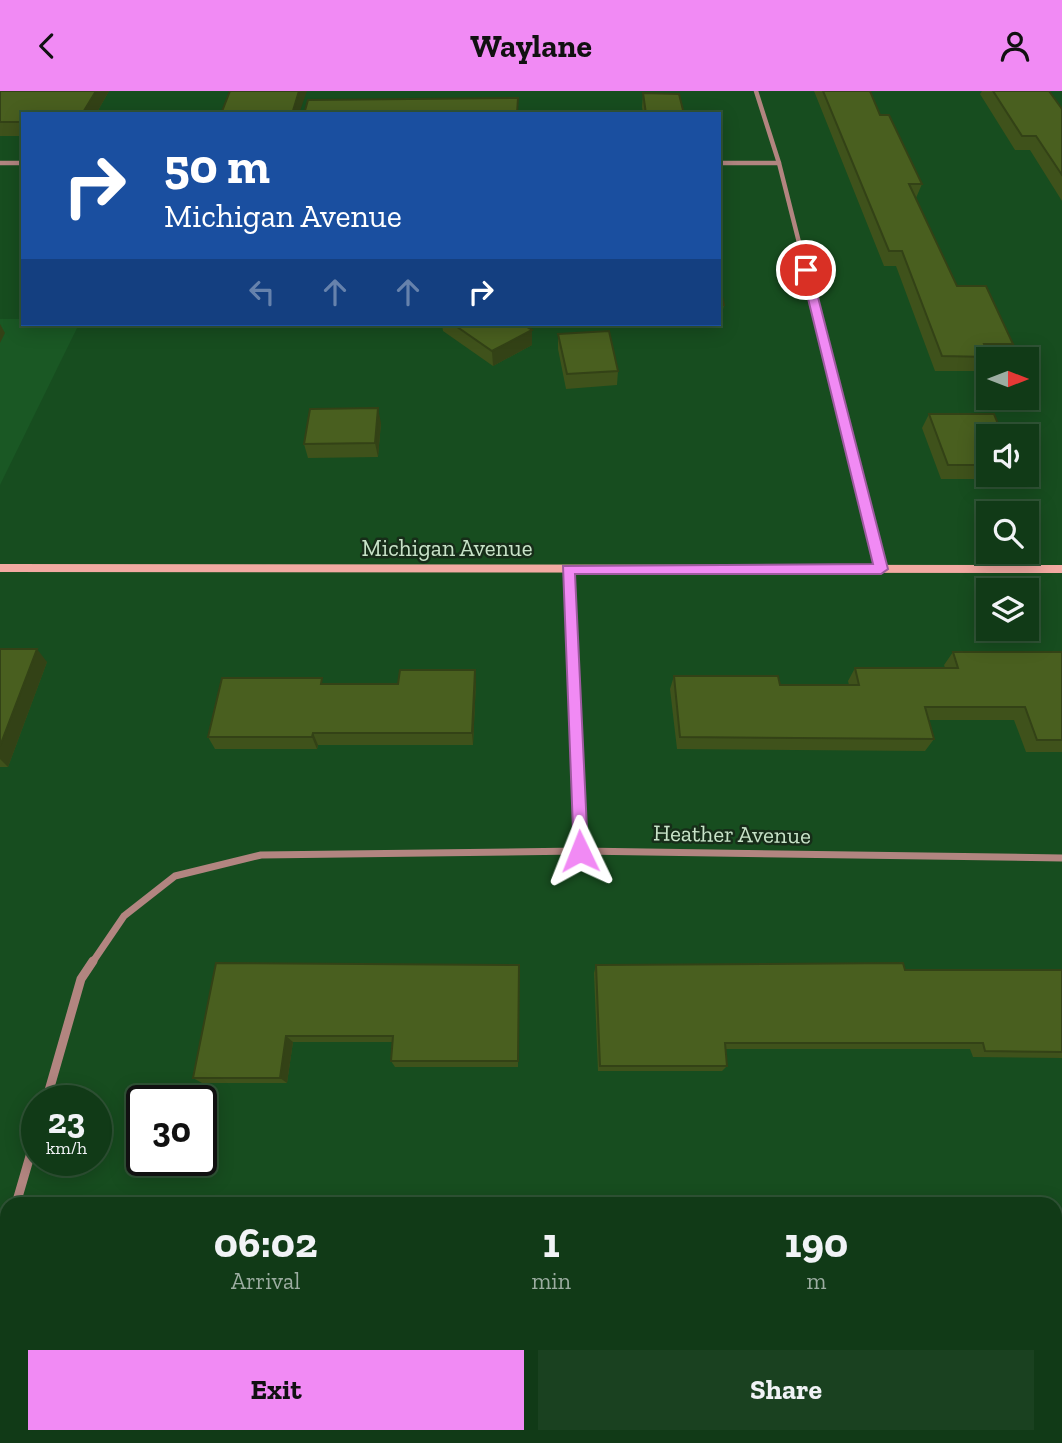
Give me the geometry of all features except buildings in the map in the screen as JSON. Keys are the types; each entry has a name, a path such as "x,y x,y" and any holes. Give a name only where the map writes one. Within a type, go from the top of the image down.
{"main road":[{"name":"Michigan Avenue","path":"0,568 1062,569"}],"street":[{"path":"756,91 779,163 881,569"},
{"path":"0,163 21,163"},
{"path":"721,163 779,163"},
{"path":"568,569 580,851"},
{"name":"Heather Avenue","path":"51,1085 82,979 124,916 175,876 261,855 580,851 1062,857"},
{"path":"18,1197 24,1176"}],"shaded area":[{"path":"0,319 21,319 21,326 78,326 0,485"}],"route":[{"path":"580,851 568,569 881,569 806,270"}]}
